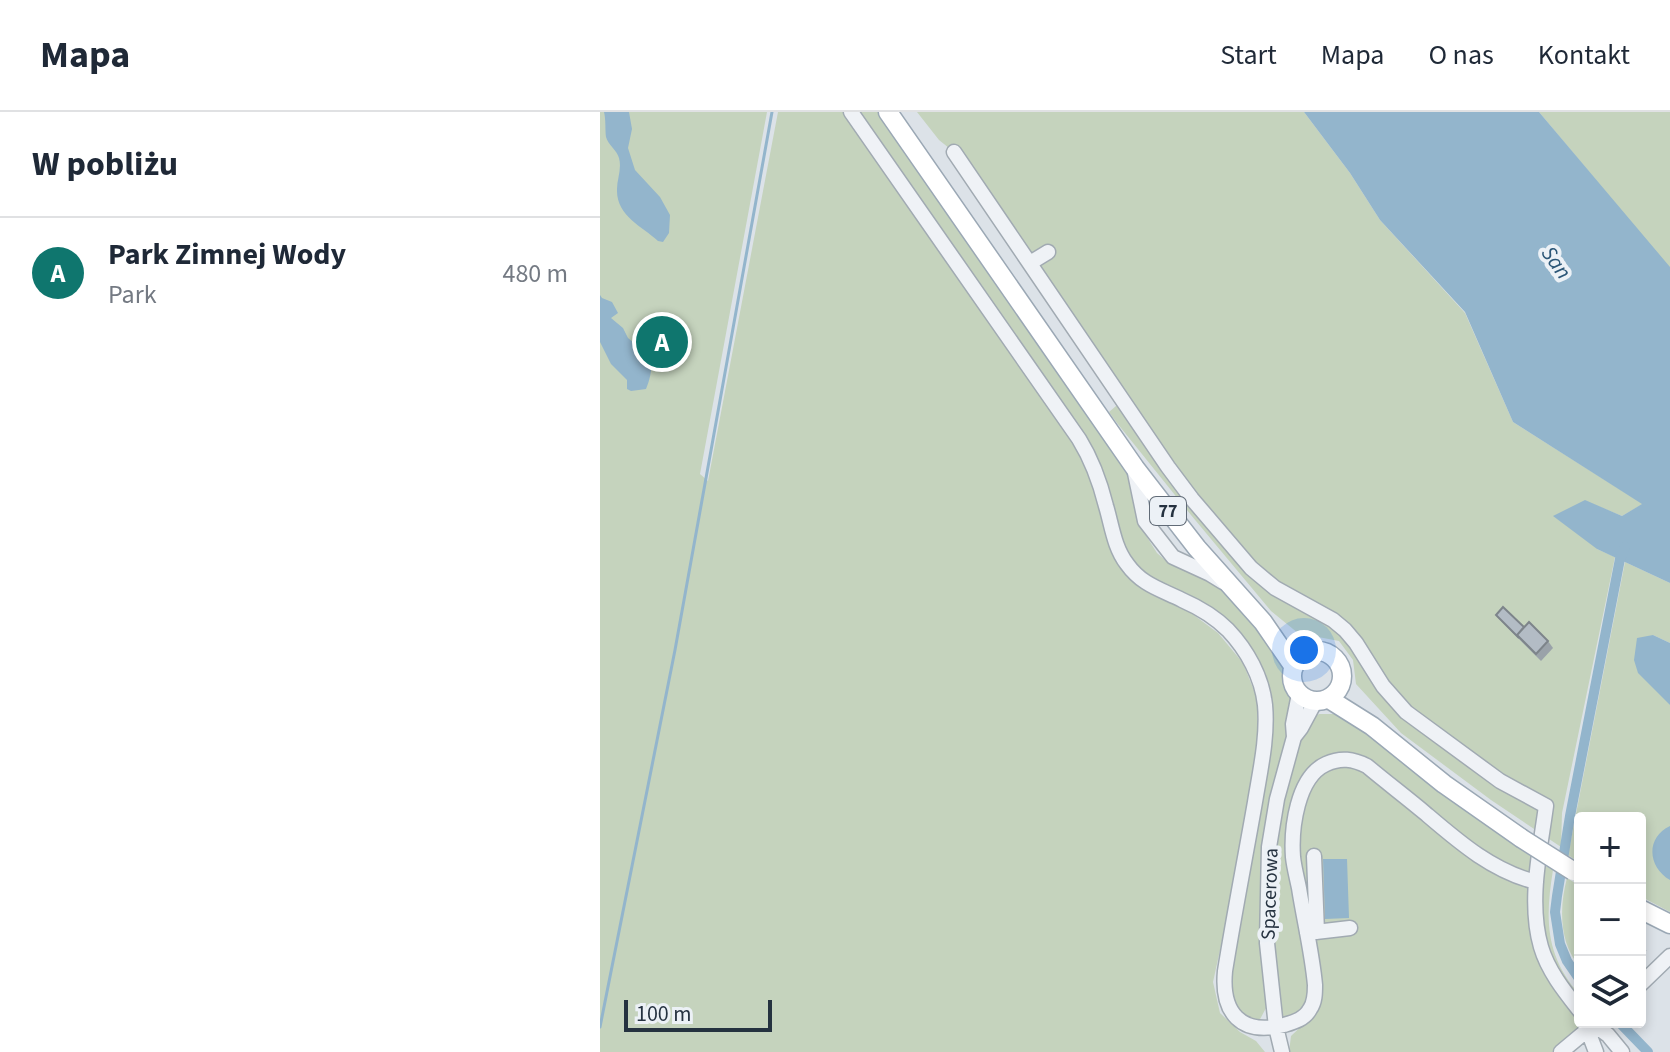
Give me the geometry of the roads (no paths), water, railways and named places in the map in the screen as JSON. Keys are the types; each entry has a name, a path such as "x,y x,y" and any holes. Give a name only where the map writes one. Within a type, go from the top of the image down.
{"main road":[{"name":"77","path":"888,112 1126,455 1181,528 1300,660 1321,651 1335,658 1342,672 1321,695"},
{"path":"1300,660 1292,681 1372,726 1444,784 1574,871"},
{"path":"1646,912 1669,923"}],"street":[{"path":"851,112 1079,439 1096,473 1119,551 1127,565 1155,589 1200,609 1229,631 1254,667 1261,687 1265,743 1224,988 1226,1002 1250,1027 1261,1029 1292,1023 1303,1017 1315,997 1312,933 1314,856"},
{"path":"954,152 1222,536 1257,574 1275,588 1333,620 1345,630 1383,686 1406,712 1500,781 1546,806 1536,882 1536,915 1541,947 1552,973 1574,1003"},
{"path":"1030,263 1048,252"},
{"name":"Spacerowa","path":"1282,1052 1276,1027 1267,943 1269,847 1277,799 1294,737 1321,695"},
{"path":"1312,933 1293,857 1294,824 1304,786 1311,774 1329,762 1355,760 1367,766 1484,860 1517,877 1536,882"},
{"path":"1312,933 1350,928"},
{"path":"1646,979 1666,958"},
{"path":"1561,1052 1589,1028"},
{"path":"1593,1028 1597,1052 1612,1046"},
{"path":"1597,1028 1608,1035 1612,1046 1622,1052"}],"water":[{"path":"604,112 629,112 632,129 628,148 635,170 660,197 670,215 669,233 663,242 638,225 621,206 617,189 620,162 606,137"},
{"name":"San","path":"1304,112 1539,112 1670,267 1670,583 1597,549 1553,516 1585,500 1622,516 1642,504 1513,422 1465,312 1380,220 1350,173"},
{"path":"600,295 612,302 618,313 611,318 623,328 628,338 634,343 645,342 650,346 651,368 646,389 627,389 627,380 611,364 600,342"},
{"path":"1653,635 1670,643 1670,705 1638,673 1634,660 1637,638"},
{"path":"1670,826 1670,880 1657,868 1652,853 1656,838"},
{"path":"1323,859 1347,859 1349,918 1325,919"}],"waterway":[{"path":"600,1027 675,650 772,112"},
{"path":"1574,971 1560,944 1555,912 1570,816 1620,559 1625,547"},
{"path":"1625,1028 1648,1052"}],"place":[{"name":"Park Zimnej Wody","path":"662,342"}]}
